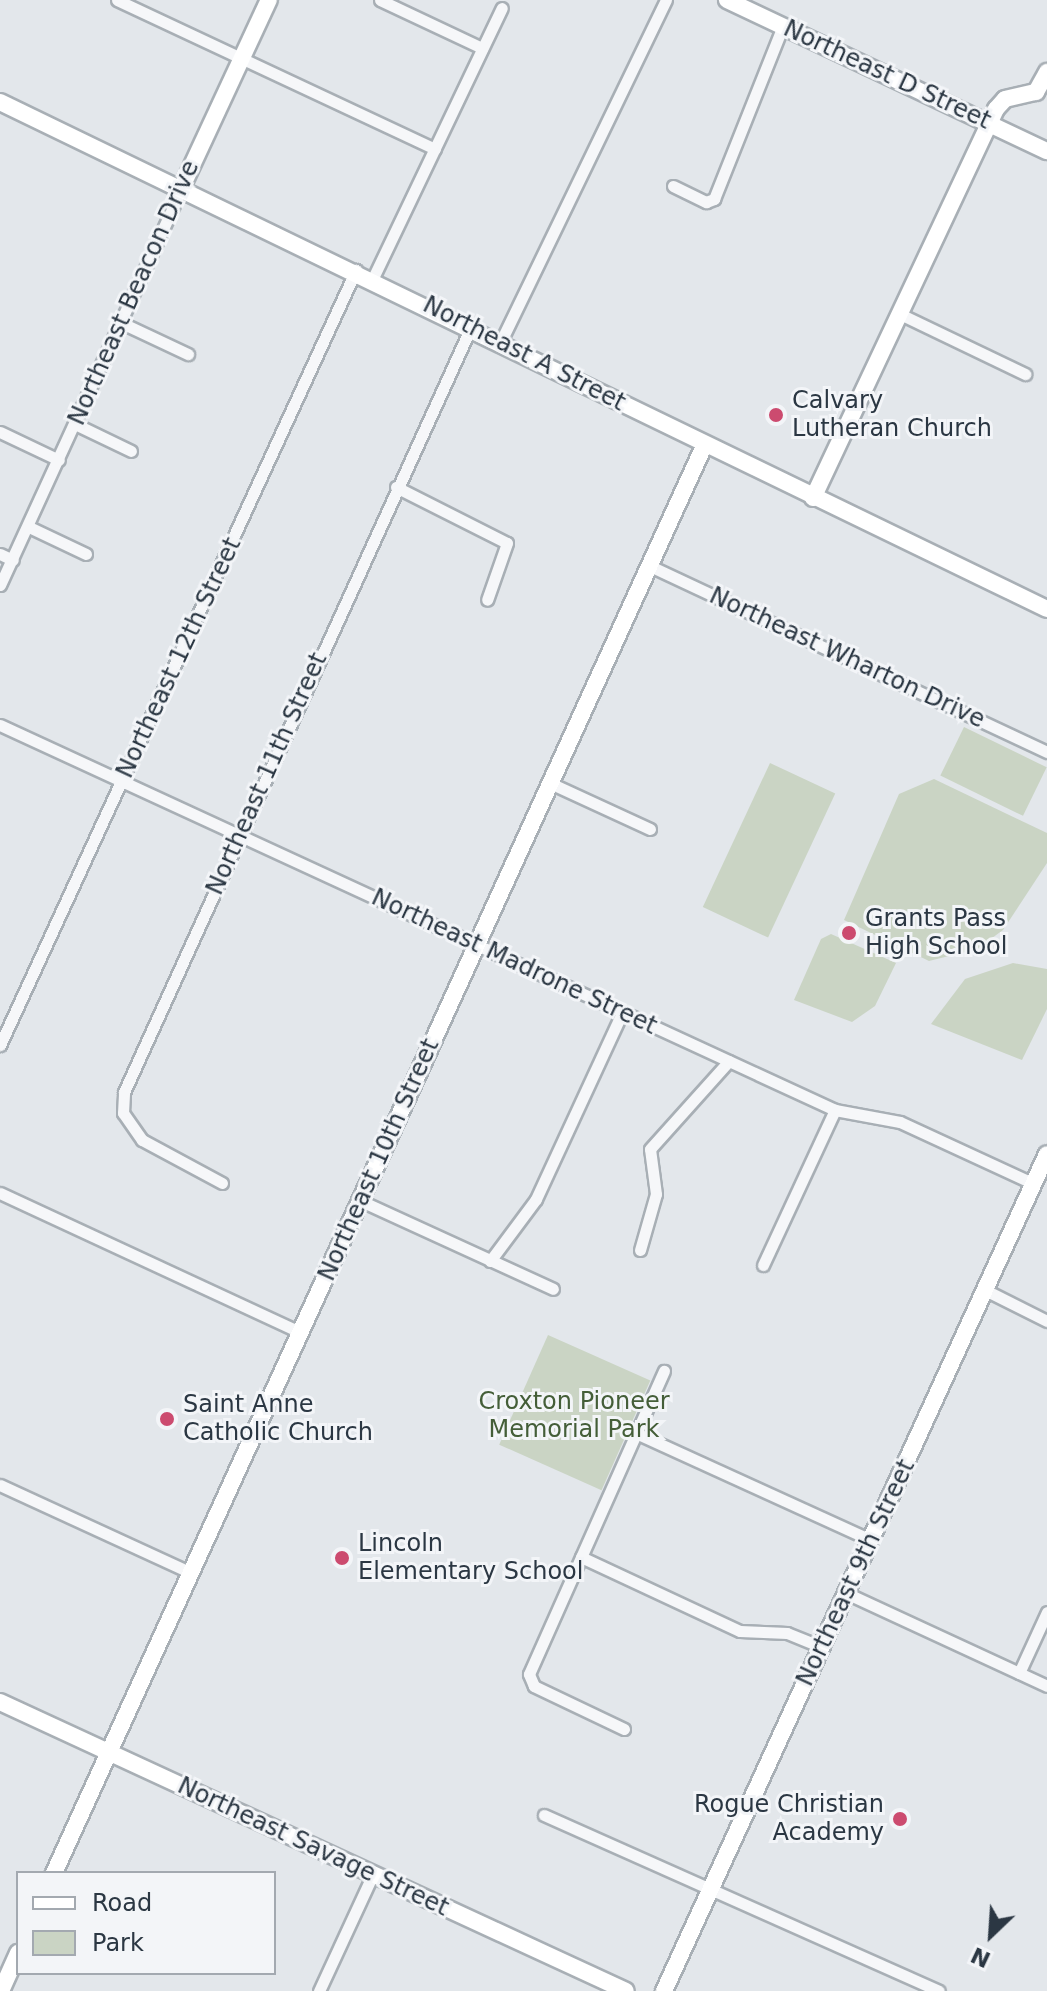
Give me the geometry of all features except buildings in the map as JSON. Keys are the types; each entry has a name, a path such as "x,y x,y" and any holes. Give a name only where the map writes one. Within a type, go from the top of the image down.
{"street":[{"path":"117,0 435,149"},
{"name":"Northeast Beacon Drive","path":"0,585 269,0"},
{"path":"380,0 482,48"},
{"path":"502,339 666,0"},
{"name":"Northeast D Street","path":"727,0 1047,151"},
{"path":"373,278 502,8"},
{"path":"673,186 706,202 714,199 783,26"},
{"path":"813,498 1000,103 1036,92 1047,72"},
{"name":"Northeast A Street","path":"0,102 502,339 704,446 1047,609"},
{"name":"Northeast 12th Street","path":"0,1045 356,270"},
{"path":"900,314 1025,374"},
{"path":"122,323 188,354"},
{"name":"Northeast 11th Street","path":"222,1183 142,1140 123,1102 396,487 472,325"},
{"path":"75,424 131,451"},
{"path":"0,432 59,460"},
{"name":"Northeast 10th Street","path":"55,1871 704,446"},
{"path":"396,487 507,543 487,600"},
{"path":"29,527 86,554"},
{"path":"0,554 13,560"},
{"name":"Northeast Wharton Drive","path":"648,565 1047,752"},
{"name":"Northeast Madrone Street","path":"0,725 835,1110 900,1122 1034,1184"},
{"path":"550,783 650,829"},
{"path":"490,1261 536,1199 622,1013"},
{"path":"640,1250 656,1194 650,1149 729,1061"},
{"path":"763,1265 835,1110"},
{"name":"Northeast 9th Street","path":"664,1991 1046,1158"},
{"path":"0,1193 301,1333"},
{"path":"361,1201 553,1289"},
{"path":"985,1290 1047,1321"},
{"path":"624,1729 528,1680 664,1371"},
{"path":"636,1433 871,1540"},
{"path":"0,1485 191,1573"},
{"path":"581,1557 740,1631 787,1633 821,1647"},
{"path":"846,1593 1047,1686"},
{"path":"1019,1673 1047,1612"},
{"name":"Northeast Savage Street","path":"0,1702 626,1991"},
{"path":"544,1815 712,1886 939,1991"},
{"path":"319,1991 373,1874"},
{"path":"3,1981 16,1957"}],"green space":[{"path":"964,727 1047,767 1023,816 940,776"},
{"path":"770,763 835,793 768,938 703,907"},
{"path":"934,779 1047,833 1047,863 1003,930 977,949 929,961 844,920 899,794"},
{"path":"831,934 896,963 875,1006 852,1022 794,1000 821,939"},
{"path":"1013,963 1047,969 1047,1009 1022,1060 931,1024 965,979"},
{"name":"Croxton Pioneer Memorial Park","path":"548,1335 650,1381 602,1490 499,1445"}],"place":[{"name":"Calvary Lutheran Church","path":"776,415"},
{"name":"Grants Pass High School","path":"849,933"},
{"name":"Saint Anne Catholic Church","path":"167,1419"},
{"name":"Lincoln Elementary School","path":"342,1558"},
{"name":"Rogue Christian Academy","path":"900,1819"}]}
